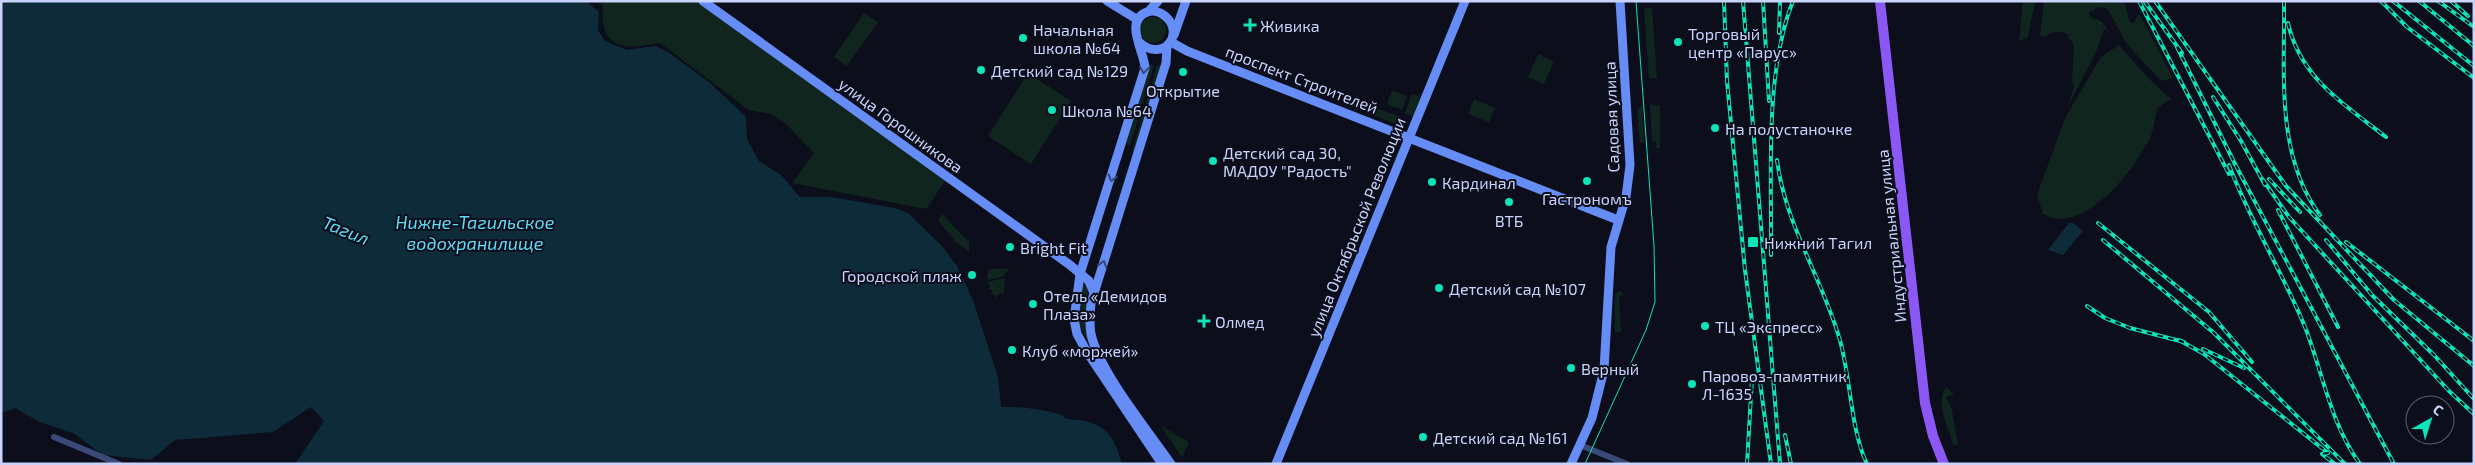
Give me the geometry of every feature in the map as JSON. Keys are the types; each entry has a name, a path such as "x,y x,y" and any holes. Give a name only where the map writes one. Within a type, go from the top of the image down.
{"main road":[{"name":"улица Горошникова","path":"703,1 1090,281 1094,293"},
{"path":"1107,1 1138,20"},
{"path":"1158,1 1138,20 1135,27 1145,64 1144,73 1080,274 1074,313 1078,334 1087,352 1162,464"},
{"path":"1139,42 1150,50 1160,50 1170,42 1186,1"},
{"name":"улица Октябрьской Революции","path":"1276,464 1465,1"},
{"name":"Садовая улица","path":"1571,464 1592,418 1604,370 1611,246 1626,197 1630,165 1620,1"},
{"name":"Индустриальная улица","path":"1880,1 1924,395 1933,436 1944,464"},
{"path":"1148,12 1163,14 1173,30 1166,63 1094,293 1090,316 1092,336 1104,364 1171,464"},
{"name":"проспект Строителей","path":"1170,42 1187,51 1410,136 1618,220"}],"street":[{"path":"54,436 119,464"},
{"path":"1580,445 1627,464"}],"green space":[{"path":"598,1 699,1 946,180 926,209 792,183 814,153 786,124 770,114 749,110 660,43 625,46 616,43 605,30 603,5"},
{"path":"2023,1 2035,1 2028,37 2019,41"},
{"path":"2044,1 2124,1 2130,23 2134,23 2139,13 2173,78 2161,81 2126,43 2109,11 2105,8 2097,7 2089,13 2090,17 2101,21 2109,31 2104,29 2097,50 2067,108 2074,87 2072,80 2074,46 2070,39 2067,38 2069,35 2063,32 2054,32 2045,37 2040,36"},
{"path":"1644,8 1652,8 1657,78 1649,78"},
{"path":"864,13 878,22 847,66 834,57"},
{"path":"1153,17 1162,21 1166,30 1162,39 1153,43 1144,39 1140,30 1144,21"},
{"path":"2119,45 2149,79 2171,99 2157,108 2151,135 2134,164 2124,178 2099,202 2086,211 2072,217 2057,219 2043,214 2037,195 2065,118 2101,57"},
{"path":"1538,54 1554,61 1544,84 1528,77"},
{"path":"1149,65 1154,65 1130,146 1126,144"},
{"path":"1157,65 1161,65 1136,152 1132,151"},
{"path":"1028,73 1071,101 1031,164 988,136"},
{"path":"1392,90 1407,96 1402,110 1387,104"},
{"path":"1412,94 1420,97 1413,116 1405,113"},
{"path":"1474,99 1495,108 1489,122 1468,114"},
{"path":"1650,104 1660,106 1660,148 1656,148 1656,141 1652,141"},
{"path":"1371,106 1398,116 1395,124 1356,108"},
{"path":"1642,106 1644,142 1640,143 1637,109"},
{"path":"942,214 969,242 969,252 956,242 938,221"},
{"path":"988,269 1009,270 1002,277 987,280"},
{"path":"1005,278 1004,293 1000,293 995,299 996,295 991,295 992,290 989,289 990,285 987,282"},
{"path":"1086,282 1089,286 1086,315 1087,331 1096,360 1080,325 1078,316 1083,284"},
{"path":"1618,291 1622,292 1624,296 1619,297 1621,332 1615,332 1615,295"},
{"path":"1946,387 1954,394 1946,397 1952,410 1958,446 1953,444 1942,408 1943,394"},
{"path":"1161,426 1189,442 1182,458"}],"water":[{"name":"Нижне-Тагильское водохранилище","path":"1,1 586,1 599,12 598,30 605,41 627,50 655,46 668,52 709,82 746,117 747,139 759,161 781,175 800,197 831,197 895,208 908,213 942,246 957,266 973,300 998,377 1001,407 1045,410 1068,419 1094,424 1106,431 1113,440 1122,464 295,464 324,421 311,407 273,432 175,440 151,460 103,455 73,433 40,422 15,408 1,413"},
{"path":"2069,223 2073,223 2083,231 2063,255 2048,250"}],"tram line":[{"path":"1585,464 1646,330 1655,302 1654,246 1636,1"}],"railway":[{"path":"1724,1 1727,81 1745,270 1771,464"},
{"path":"1743,1 1780,464"},
{"path":"1763,1 1769,101"},
{"path":"1779,33 1780,1"},
{"path":"1771,255 1771,160 1774,93 1777,60 1793,1"},
{"path":"2139,1 2229,174"},
{"path":"2155,1 2286,186 2394,300 2474,366"},
{"path":"2284,1 2284,84 2289,140 2296,166 2306,191 2320,215"},
{"path":"2381,1 2407,27 2474,78"},
{"path":"2393,1 2474,66"},
{"path":"2419,1 2474,46"},
{"path":"2438,1 2474,27"},
{"path":"2451,1 2468,16"},
{"path":"2145,2 2182,53"},
{"path":"2288,23 2294,42 2313,75 2340,101 2386,137"},
{"path":"2177,47 2236,166 2394,464"},
{"path":"2213,97 2241,141 2265,185"},
{"path":"1777,160 1781,183 1795,228 1823,293 1839,337 1857,435 1867,464"},
{"path":"2229,165 2246,206 2296,306 2311,344 2334,415 2341,432 2360,464"},
{"path":"2269,179 2300,212"},
{"path":"2263,180 2289,217 2449,391 2474,414"},
{"path":"2278,210 2338,327"},
{"path":"2098,223 2209,312 2252,362"},
{"path":"2103,240 2214,333 2345,464"},
{"path":"2326,240 2372,295 2434,355 2474,399"},
{"path":"2346,242 2474,341"},
{"path":"2087,306 2105,318 2130,328 2184,342"},
{"path":"2179,340 2204,354 2328,453 2322,454 2335,464"},
{"path":"2203,349 2244,368"},
{"path":"1747,464 1752,378"},
{"path":"1785,435 1791,464"}],"place":[{"name":"Живика","path":"1250,25"},
{"name":"Начальная школа №64","path":"1023,38"},
{"name":"Торговый центр «Парус»","path":"1678,42"},
{"name":"Детский сад №129","path":"981,70"},
{"name":"Открытие","path":"1183,72"},
{"name":"Школа №64","path":"1052,110"},
{"name":"На полустаночке","path":"1715,128"},
{"name":"Детский сад 30, МАДОУ \"Радость\"","path":"1213,161"},
{"name":"Гастрономъ","path":"1587,181"},
{"name":"Кардинал","path":"1432,182"},
{"name":"ВТБ","path":"1509,202"},
{"name":"Нижний Тагил","path":"1753,242"},
{"name":"Bright Fit","path":"1010,247"},
{"name":"Городской пляж","path":"972,275"},
{"name":"Детский сад №107","path":"1439,288"},
{"name":"Отель «Демидов Плаза»","path":"1033,304"},
{"name":"Олмед","path":"1204,321"},
{"name":"ТЦ «Экспресс»","path":"1705,326"},
{"name":"Клуб «моржей»","path":"1012,350"},
{"name":"Верный","path":"1571,368"},
{"name":"Паровоз-памятник Л-1635","path":"1692,384"},
{"name":"Детский сад №161","path":"1423,437"}],"water label":[{"name":"Тагил","path":"346,230"}]}
